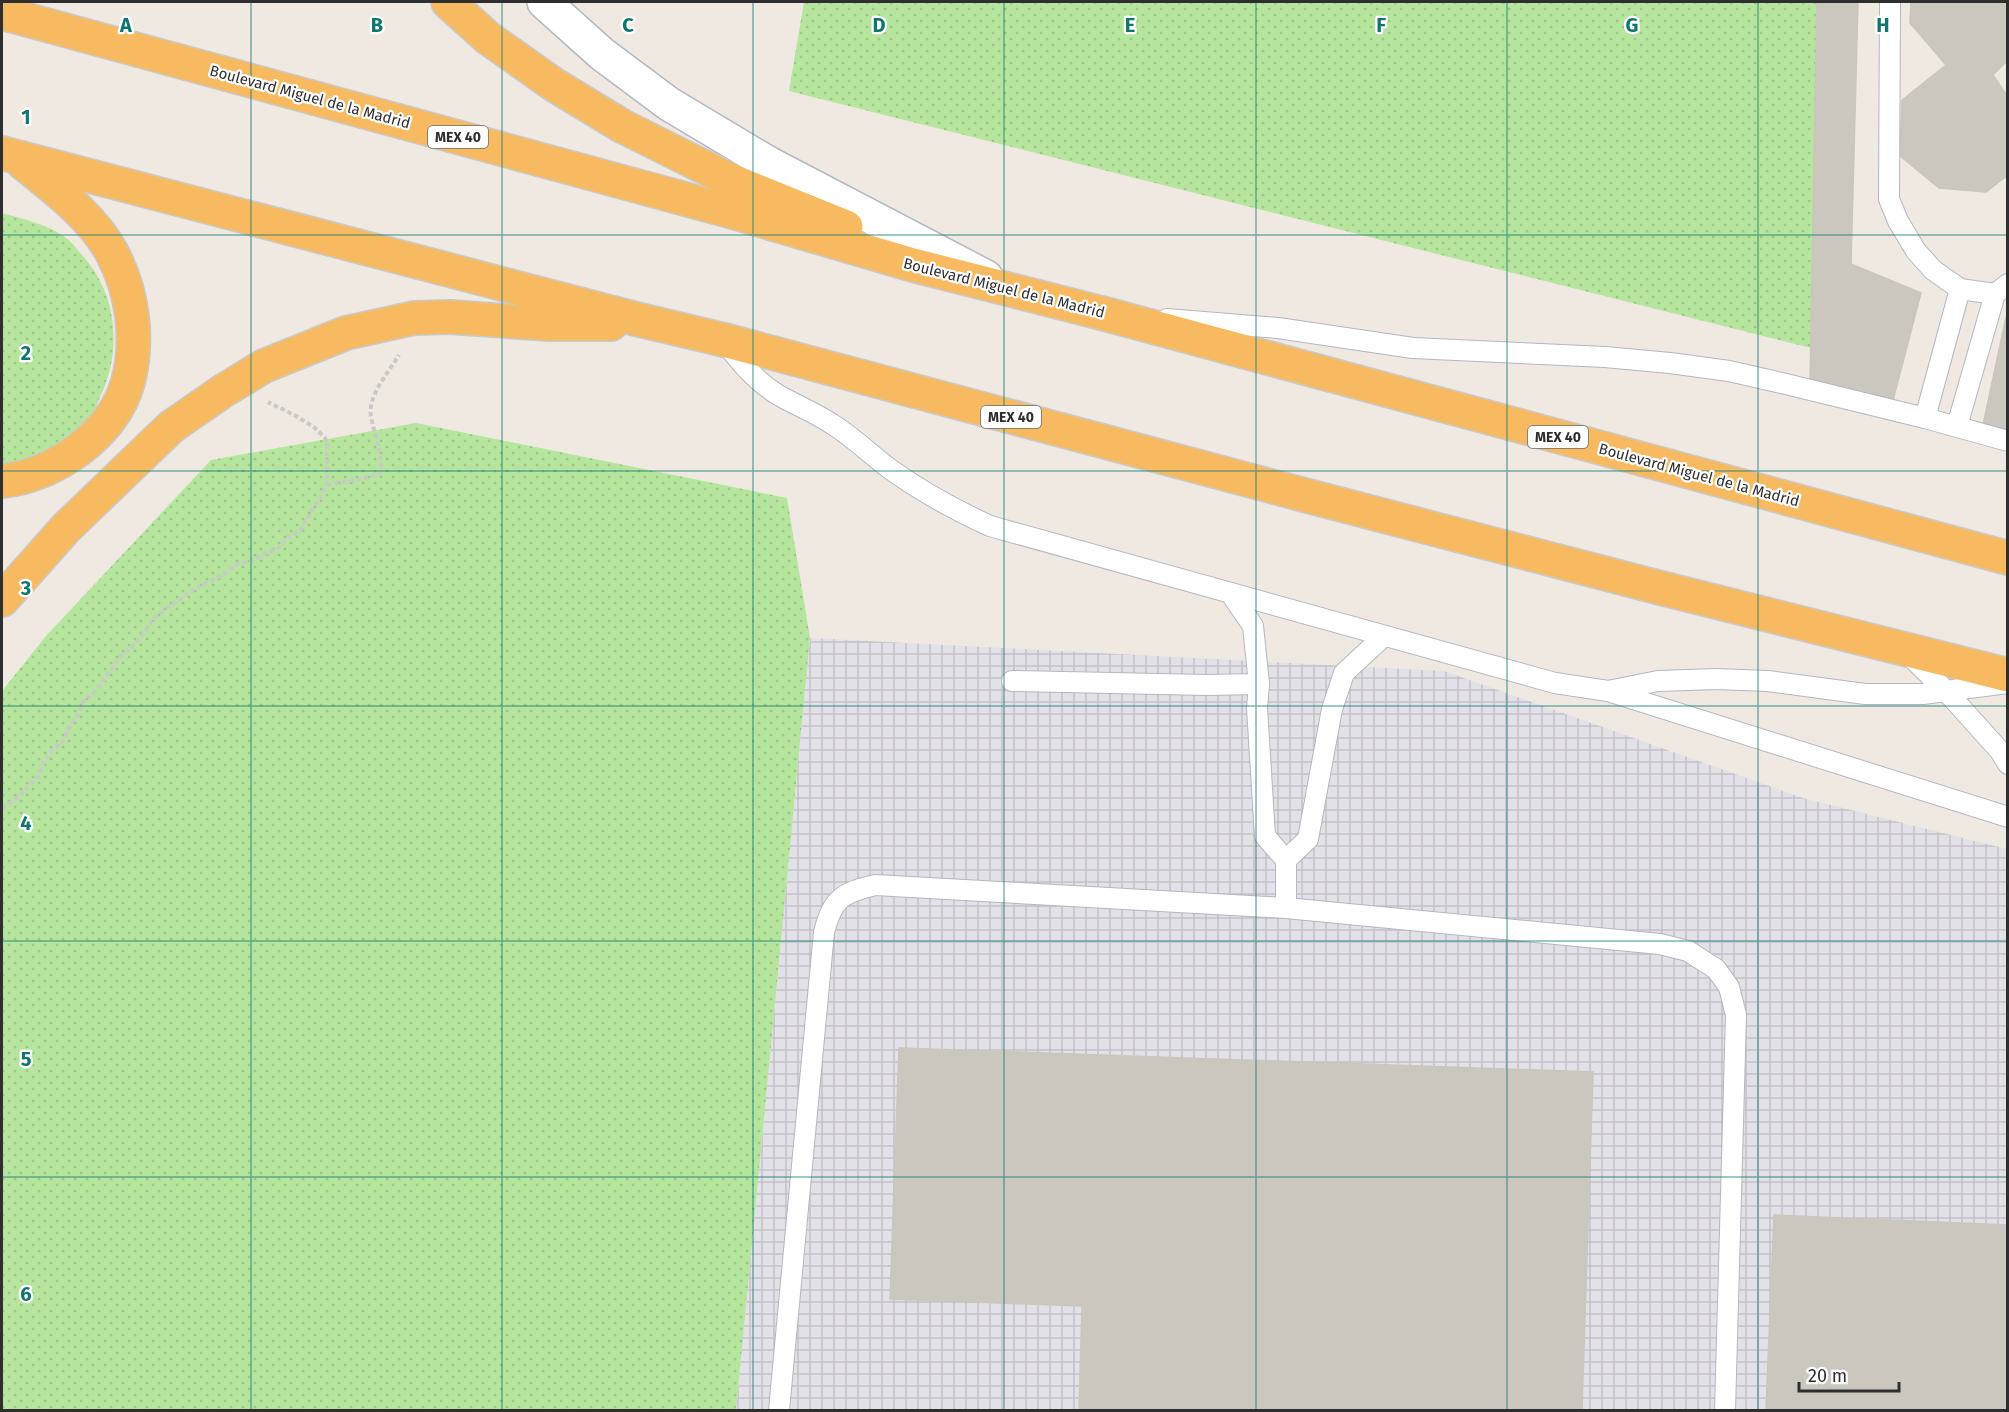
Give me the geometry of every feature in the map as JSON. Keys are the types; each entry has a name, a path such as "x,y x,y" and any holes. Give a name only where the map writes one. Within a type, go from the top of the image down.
{"highway":[{"path":"448,2 488,38 553,84 622,126 730,180 878,241 913,265"},
{"name":"Boulevard Miguel de la Madrid","path":"2,13 729,211 913,265 1109,315 2007,558"},
{"path":"2,481 34,474 56,465 76,452 106,422 127,383 132,355 133,327 129,298 122,275 100,234 68,201 8,155"},
{"name":"MEX 40","path":"8,155 724,340 1319,499 2007,675"},
{"path":"2,600 66,528 171,427 264,366 346,333 414,318 450,317 586,325 616,324 636,319"}],"street":[{"path":"561,5 602,54 669,104 768,163 1009,289"}],"lane":[{"path":"1890,2 1889,199 1898,221 1916,251 1933,270 1960,289 2001,289 1957,426"},
{"path":"1925,418 1960,289"},
{"path":"1109,315 1278,328 1413,348 1605,357 1670,363 1752,376 1957,426 2007,441"},
{"path":"724,340 751,374 775,393 831,423 918,489 990,526 1555,683 1608,691 2007,818"},
{"path":"1230,594 1253,626 1259,684 1257,708 1265,836 1286,860 1286,908"},
{"path":"1286,860 1308,839 1332,709 1344,673 1384,636"},
{"path":"1903,649 1946,692 2000,752 2007,764"},
{"path":"1608,691 1658,681 1716,679 1768,681 1865,694 1923,694 2007,682"},
{"path":"1012,681 1208,686 1259,684"},
{"path":"779,1410 824,932 828,917 837,902 849,891 875,885 1286,908 1660,944 1688,951 1716,969 1729,987 1736,1015 1725,1410"}],"path":[{"path":"2,808 17,798 38,777 52,750 65,739 84,700 93,694 156,616 193,590 228,572 234,565 248,562 280,547 288,537 301,530 327,485 327,445 320,433 296,416 233,385"},
{"path":"327,485 370,477 381,472 380,456 371,416 373,400"}],"shaded area":[{"path":"810,638 1444,671 1803,798 2007,849 2007,1410 736,1410"}],"green space":[{"path":"804,2 1817,2 1811,348 789,91"},
{"path":"2,213 50,229 65,237 73,245 93,269 102,286 113,322 114,341 107,379 90,418 62,444 45,455 25,464 2,469"},
{"path":"416,423 787,498 810,638 736,1410 2,1410 2,691 46,636 211,460"}],"building":[{"path":"1817,2 1858,2 1851,264 1921,293 1892,404 1810,385"},
{"path":"1911,2 2008,2 2008,60 1993,75 2008,97 2008,175 1986,192 1939,188 1900,156 1902,100 1946,65 1910,23"},
{"path":"2006,317 2008,317 2008,431 1983,425"},
{"path":"899,1048 1593,1072 1582,1410 1079,1410 1082,1306 890,1299"},
{"path":"1774,1215 2008,1225 2008,1410 1766,1410"}]}
